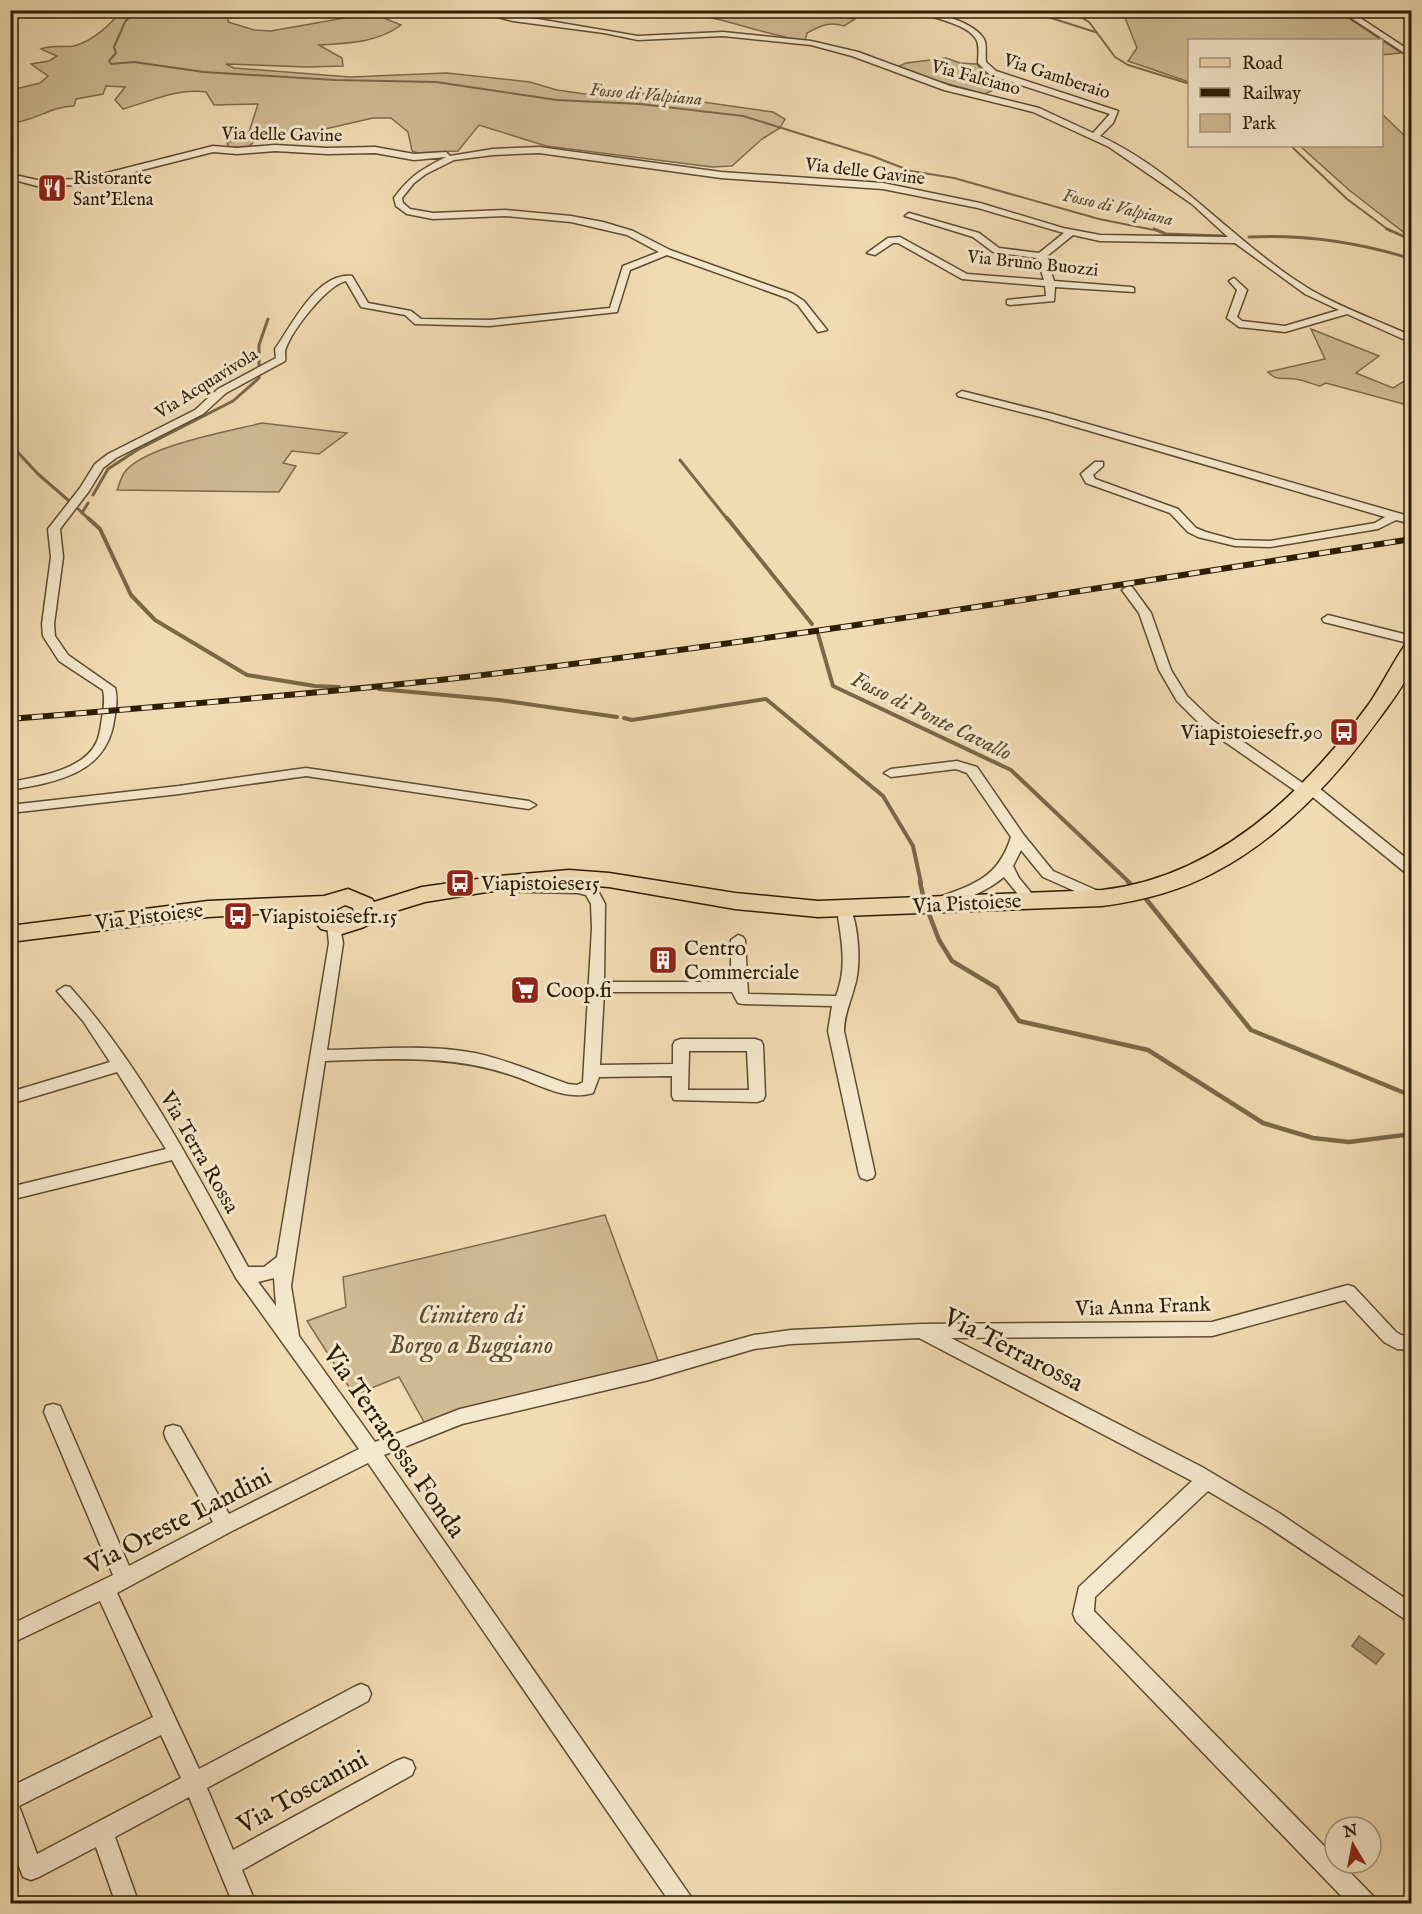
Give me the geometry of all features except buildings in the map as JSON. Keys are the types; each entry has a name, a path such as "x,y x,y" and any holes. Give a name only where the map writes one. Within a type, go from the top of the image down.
{"main road":[{"name":"Via Pistoiese","path":"10,934 208,909 288,906 343,918 422,895 470,887 560,878 596,878 735,901 807,909 1102,898 1157,887 1216,862 1247,842 1307,789 1367,719 1410,654"}],"street":[{"name":"Via Falciano","path":"473,10 513,20 604,31 638,38 723,34 819,45 855,54 947,88 1036,110 1095,136 1170,183 1202,209 1236,227 1241,243"},
{"name":"Via Gamberaio","path":"918,10 936,15 975,33 981,42 982,63 993,74 1114,113 1110,121 1095,136"},
{"path":"1342,10 1412,56"},
{"name":"Via delle Gavine","path":"10,176 44,183 95,179 207,150 237,151 275,148 327,152 375,150 414,157 539,150 721,174 883,186 980,206 1070,233 1114,239 1241,243"},
{"name":"Via delle Gavine","path":"485,153 452,158 435,164 411,181 398,198 399,204 406,211 433,216 505,213 589,222 630,233 667,252 790,296 801,303 822,330"},
{"path":"909,216 976,236 996,250 1041,256 1070,233"},
{"name":"Via Bruno Buozzi","path":"873,253 891,240 900,240 965,277 1131,290"},
{"path":"1241,243 1302,288 1345,311 1412,340"},
{"name":"Via Acquavivola","path":"10,786 42,780 73,768 92,756 102,745 109,718 109,688 91,674 63,658 49,636 48,624 57,557 54,529 85,489 99,466 112,456 192,416 222,391 281,358 280,349 309,304 340,279 349,279 364,305 408,313 418,322 490,323 614,310 626,268 667,252"},
{"path":"1010,302 1051,298 1050,283 1041,256"},
{"path":"1234,281 1242,290 1232,318 1239,324 1288,329 1345,311"},
{"path":"962,394 1049,416 1412,521"},
{"path":"1099,464 1087,474 1090,480 1174,511 1192,530 1202,535 1235,543 1270,544 1378,526 1395,516"},
{"path":"1128,590 1145,613 1165,670 1182,698 1207,723 1307,789 1412,871"},
{"path":"1328,619 1410,654"},
{"path":"891,773 957,765 968,767 977,775 1018,837 1048,874 1102,898"},
{"path":"10,809 179,790 306,772 529,805"},
{"path":"934,904 982,885 1007,867 1018,837"},
{"path":"1007,867 1013,880 1036,900 1048,874"},
{"path":"318,1056 464,1057 483,1061 572,1091 586,1089 591,1082 597,987 598,904 592,892 579,888 508,890 470,887"},
{"path":"844,909 851,969 837,1014 836,1031 867,1174"},
{"name":"Via Terrarossa Fonda","path":"343,918 285,1259 282,1286 291,1339 684,1904"},
{"path":"738,940 738,987 740,995 746,1000 842,1001"},
{"path":"597,987 738,987"},
{"name":"Via Terra Rossa","path":"65,991 88,1017 164,1130 242,1273 291,1339"},
{"path":"681,1045 755,1045 757,1096 680,1096 680,1070 681,1045"},
{"path":"10,1098 120,1065"},
{"path":"592,1071 680,1070"},
{"path":"10,1194 176,1153"},
{"path":"242,1273 257,1276 271,1273 285,1259"},
{"name":"Via Anna Frank","path":"921,1332 1212,1329 1348,1292 1390,1337 1397,1342 1412,1343"},
{"name":"Via Terrarossa","path":"370,1452 460,1417 649,1372 754,1342 791,1337 921,1332 1207,1480 1272,1519 1412,1615"},
{"path":"53,1412 124,1577"},
{"path":"173,1433 225,1525"},
{"name":"Via Oreste Landini","path":"10,1635 105,1589 124,1577 370,1452"},
{"path":"1207,1480 1086,1593 1083,1614 1365,1904"},
{"name":"Via Toscanini","path":"105,1589 194,1783 244,1904"},
{"path":"10,1811 31,1869 361,1694"},
{"path":"10,1799 166,1722"},
{"name":"Via Toscanini","path":"228,1865 404,1768"},
{"path":"102,1832 128,1904"}],"green space":[{"path":"123,10 267,11 252,17 228,18 228,22 254,30 271,31 372,13 401,25 372,39 319,45 342,58 343,66 226,64 234,68 350,77 447,73 530,82 557,90 592,95 613,91 633,92 773,112 785,119 780,128 762,139 732,166 712,167 546,146 479,125 458,151 418,153 412,151 408,132 391,118 373,118 286,138 255,141 249,146 229,148 227,143 249,132 258,104 214,105 206,92 195,91 164,96 123,109 115,100 125,87 106,86 103,94 76,99 74,106 11,123 11,90 40,83 48,76 31,64 49,61 57,56 41,49 74,46 89,40"},
{"path":"703,10 813,10 855,19 844,26 829,24 816,28 807,33 805,41 694,14"},
{"path":"1112,11 1338,11 1380,39 1188,39 1188,82 1128,61 1137,48 1124,15"},
{"path":"1383,41 1401,53 1383,55"},
{"path":"946,58 960,63 977,64 983,72 1010,82 985,94 919,76 897,67 906,63"},
{"path":"1383,115 1411,142 1411,238 1349,190 1301,147 1383,147"},
{"path":"1311,329 1379,356 1356,373 1393,388 1411,377 1411,406 1326,383 1320,386 1271,375 1268,372 1325,359"},
{"path":"262,423 347,433 319,454 292,451 283,463 296,466 279,492 117,490 124,473 134,463 149,455 209,435"},
{"name":"Cimitero di Borgo a Buggiano","path":"605,1215 659,1363 424,1422 399,1377 354,1395 307,1321 346,1307 343,1277"}],"shaded area":[{"path":"1359,1636 1384,1654 1376,1664 1352,1646"}],"waterway":[{"name":"Fosso di Valpiana","path":"135,10 125,22 114,47 116,53 109,61 111,64 134,62 204,72 335,80 436,82 557,100 640,104 743,116 872,156 911,171 954,178 1099,219 1159,231"},
{"path":"1026,10 1095,32"},
{"path":"1069,10 1089,22 1115,57 1128,65 1188,83"},
{"path":"1292,147 1347,199 1388,229"},
{"name":"Fosso di Valpiana","path":"1154,229 1159,231"},
{"path":"1388,229 1412,240"},
{"name":"Fosso di Valpiana","path":"1159,231 1166,234 1223,236"},
{"path":"1249,237 1331,240 1412,259"},
{"path":"259,365 259,345 268,319"},
{"path":"93,495 108,469 137,450 233,401 259,378 259,374"},
{"path":"10,444 38,474 68,500"},
{"path":"680,460 728,520"},
{"path":"82,513 88,503"},
{"path":"77,508 82,513"},
{"path":"82,513 90,520"},
{"path":"88,518 100,529 131,595 155,620 247,675 315,686 339,687"},
{"path":"727,518 812,624"},
{"name":"Fosso di Ponte Cavallo","path":"818,634 833,686 1011,770 1130,883"},
{"path":"379,689 499,700 617,717"},
{"path":"624,718 632,720 766,699 883,796 913,846 921,883"},
{"path":"920,882 923,895"},
{"name":"Fosso di Ponte Cavallo","path":"1128,882 1134,887"},
{"path":"1146,899 1251,1030 1412,1096"},
{"path":"929,914 939,940 952,961 997,988 1019,1021 1148,1050 1263,1123 1313,1138 1349,1142 1412,1134"}],"railway":[{"path":"10,719 449,679 690,649 1412,539"}],"place":[{"name":"Ristorante Sant'Elena","path":"52,188"},
{"name":"Viapistoiesefr.90","path":"1344,732"},
{"name":"Viapistoiese15","path":"460,883"},
{"name":"Viapistoiesefr.15","path":"238,916"},
{"name":"Centro Commerciale","path":"663,960"},
{"name":"Coop.fi","path":"525,990"}]}
